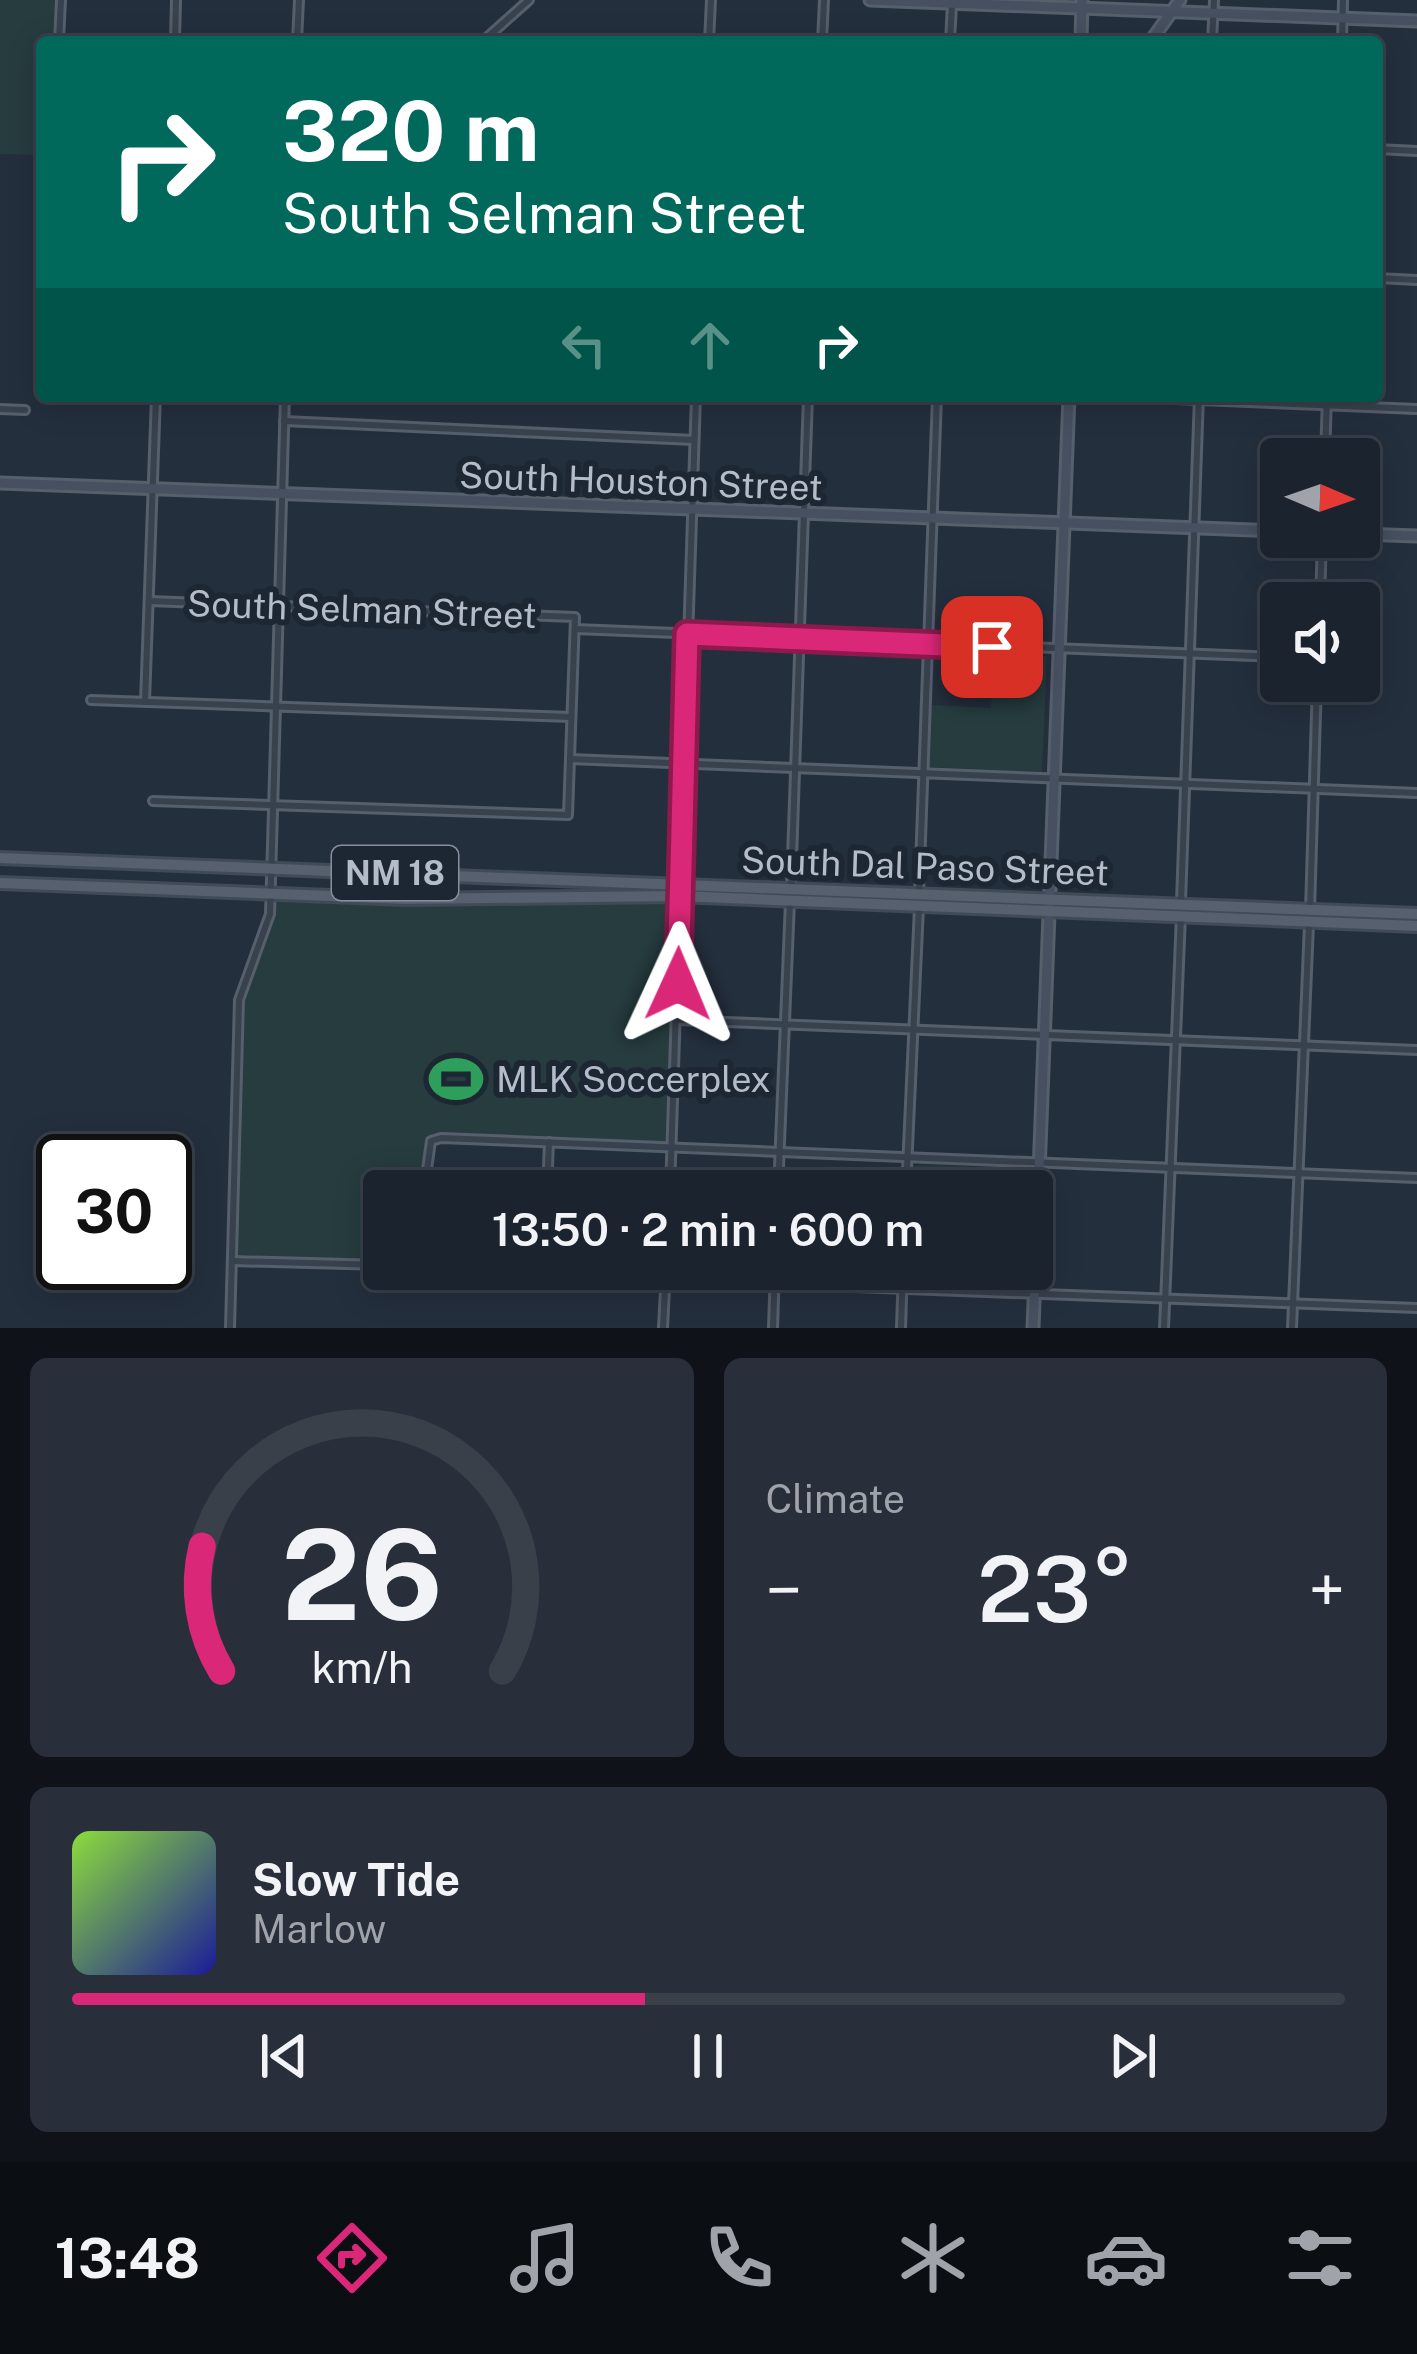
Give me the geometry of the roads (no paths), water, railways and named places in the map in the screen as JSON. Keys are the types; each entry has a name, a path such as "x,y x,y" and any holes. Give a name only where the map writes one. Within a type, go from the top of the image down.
{"main road":[{"name":"South Dal Paso Street","path":"0,858 678,892 1310,916 1417,926"},
{"path":"77,886 78,861"},
{"name":"South Dal Paso Street","path":"0,884 406,899 678,892"},
{"name":"South Dal Paso Street","path":"1310,916 1417,914"}],"street":[{"path":"59,36 61,0"},
{"path":"175,36 176,0"},
{"path":"297,36 298,0"},
{"path":"489,36 529,0"},
{"path":"709,36 711,0"},
{"path":"822,36 824,0"},
{"path":"871,0 1082,4 1417,21"},
{"path":"1154,36 1180,0"},
{"path":"1212,36 1214,0"},
{"path":"1342,36 1343,0"},
{"path":"950,36 952,2"},
{"path":"1081,36 1082,4"},
{"path":"1383,149 1417,151"},
{"path":"1383,278 1417,280"},
{"path":"145,702 156,402"},
{"path":"230,1328 239,1000 266,935 270,893 285,402"},
{"path":"671,1170 696,402"},
{"path":"779,1170 808,402"},
{"path":"907,1170 937,402"},
{"path":"1033,1328 1069,402"},
{"path":"1164,1328 1199,402"},
{"path":"1326,438 1327,402"},
{"path":"1347,402 1417,409"},
{"path":"0,409 25,410"},
{"path":"284,421 694,440"},
{"name":"South Houston Street","path":"0,483 1260,530"},
{"path":"1380,535 1417,536"},
{"name":"South Selman Street","path":"149,601 575,617 574,629 1260,656"},
{"path":"153,801 568,815 574,629"},
{"path":"91,700 572,717"},
{"path":"1292,1328 1316,702"},
{"path":"570,759 1417,793"},
{"path":"677,1020 1417,1050"},
{"path":"427,1170 431,1141 1417,1178"},
{"path":"548,1170 549,1142"},
{"path":"231,1262 363,1265"},
{"path":"663,1328 665,1290"},
{"path":"773,1328 774,1290"},
{"path":"901,1328 902,1290"},
{"path":"955,1290 1417,1308"}],"place":[{"name":"MLK Soccerplex","path":"456,1079"}]}
